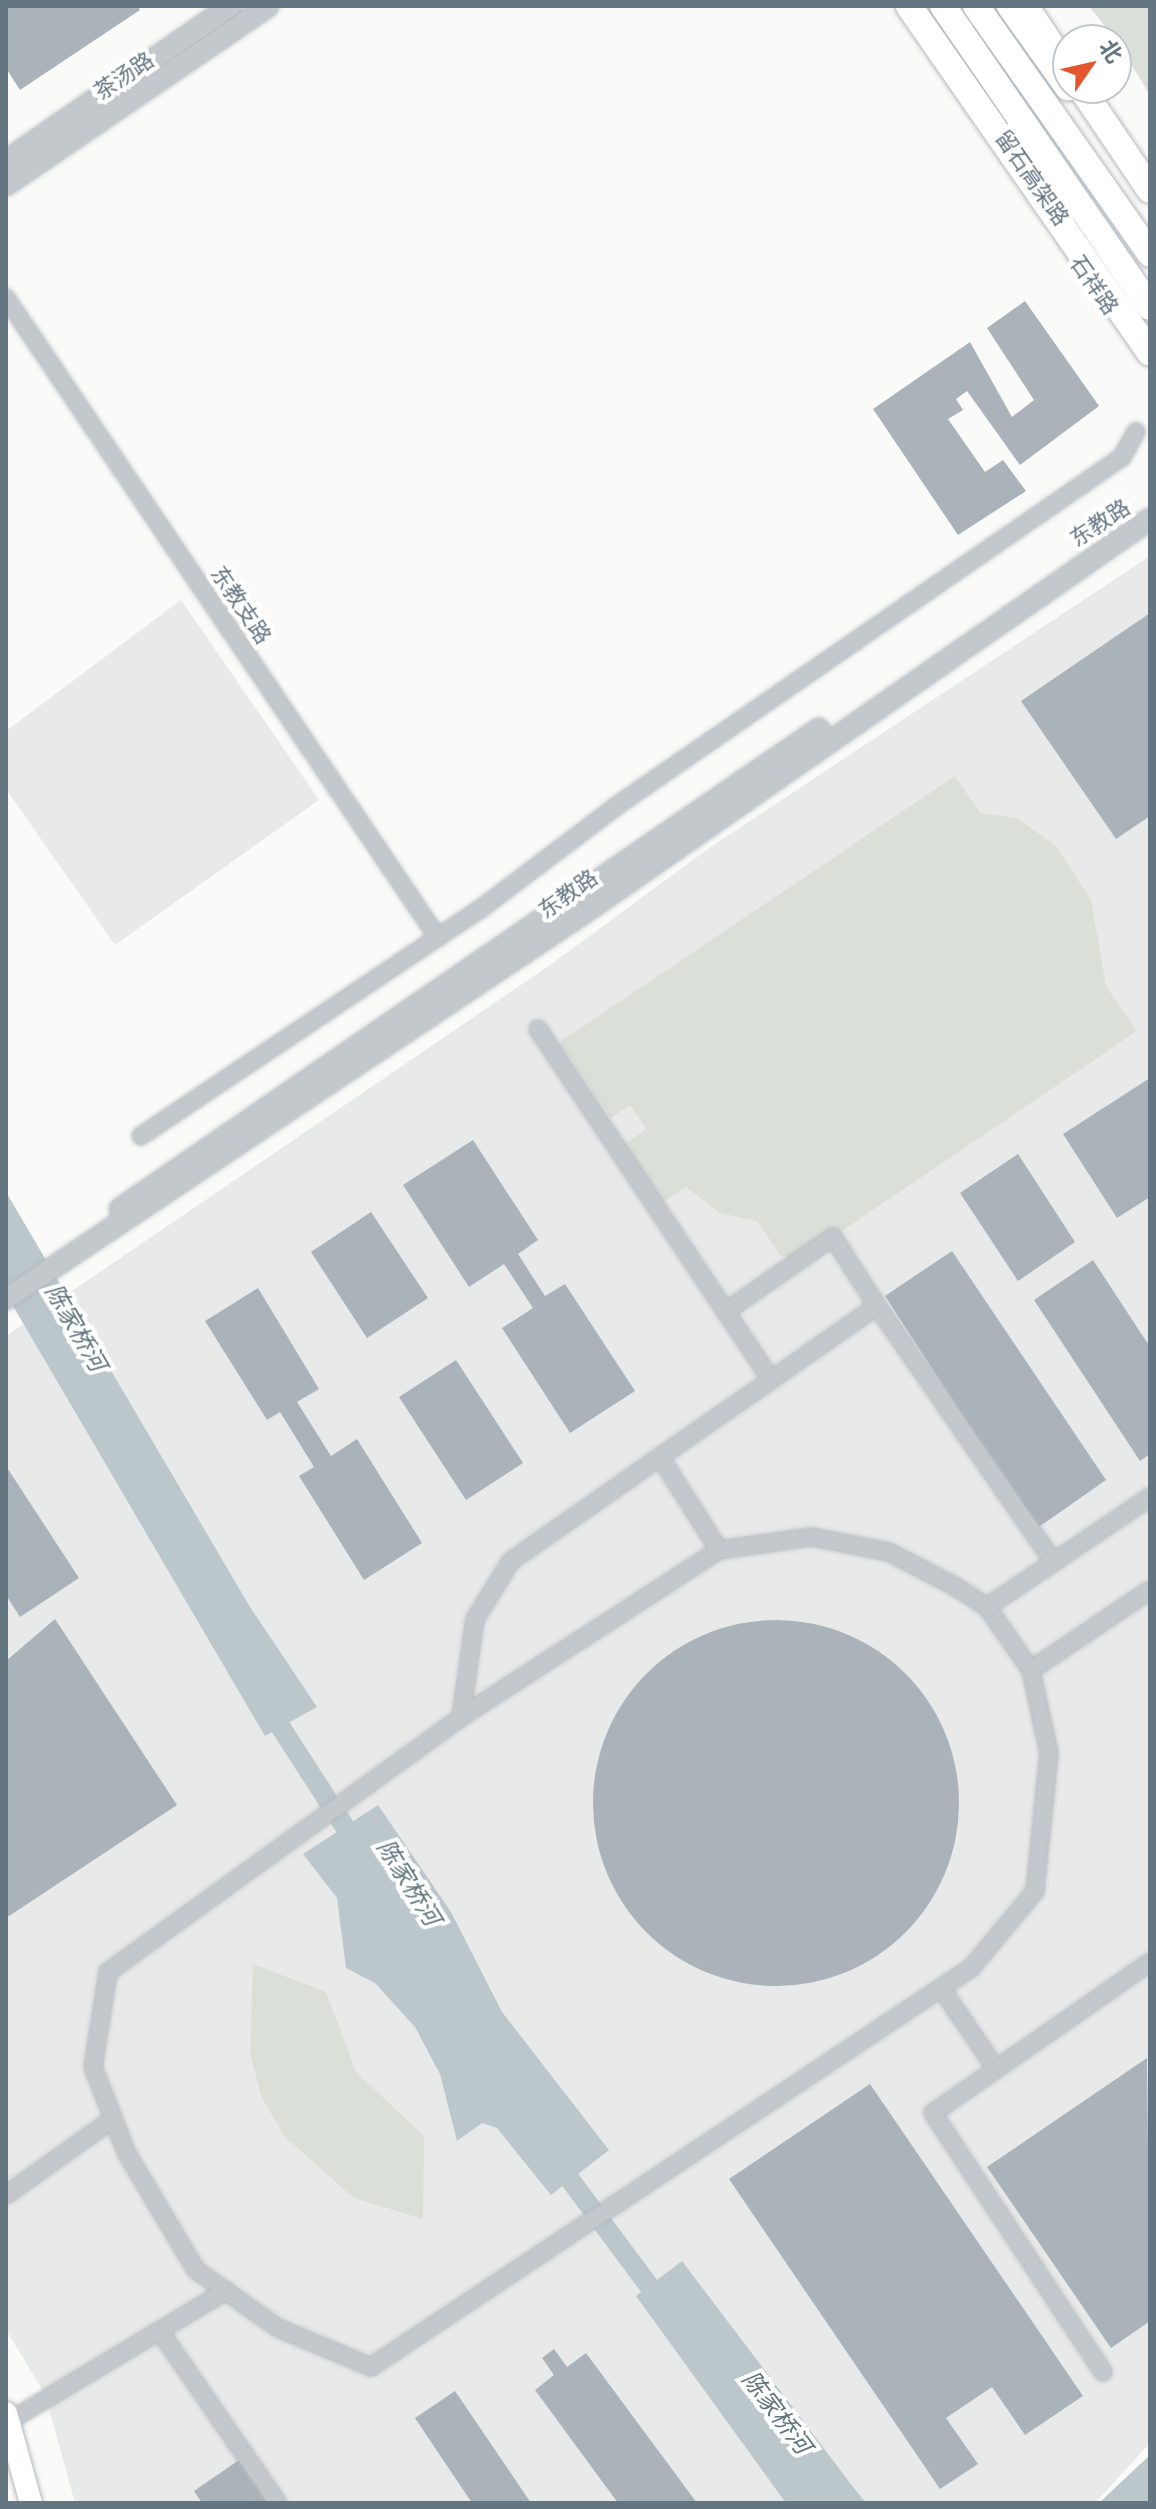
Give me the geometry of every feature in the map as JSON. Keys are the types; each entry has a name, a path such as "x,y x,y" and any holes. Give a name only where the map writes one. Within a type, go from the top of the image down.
{"main road":[{"name":"石祥路","path":"900,6 1150,368"},
{"name":"留石高架路","path":"909,6 1150,353"},
{"name":"留石高架路","path":"943,6 1150,307"},
{"path":"976,6 1150,254"},
{"path":"1010,6 1052,65"},
{"path":"1025,6 1052,46"},
{"path":"1079,104 1150,203"},
{"path":"1092,104 1150,190"},
{"path":"7,2419 31,2503"}],"street":[{"name":"茶汤路","path":"6,161 231,6"},
{"name":"茶汤路","path":"6,185 268,6"},
{"name":"东教支路","path":"6,298 438,938"},
{"path":"141,1136 438,938 1122,457 1136,432"},
{"name":"东教路","path":"6,1299 1150,505"},
{"name":"东教路","path":"6,1283 107,1226 1150,519"},
{"path":"538,1029 771,1380"},
{"path":"725,1312 833,1237 1053,1561"},
{"path":"461,1717 475,1619 511,1561 877,1306"},
{"path":"660,1457 719,1550"},
{"path":"987,1607 1150,1497"},
{"path":"829,1539 889,1552 987,1607 1031,1670 1049,1753 1035,1891 971,1968 371,2367 278,2328 196,2270 113,2119 93,2067 108,1972 461,1717 719,1550 829,1539"},
{"path":"1031,1670 1150,1590"},
{"path":"1103,2372 933,2113 1150,1962"},
{"path":"941,1988 996,2069"},
{"path":"6,2195 113,2119"},
{"path":"7,2419 161,2333 226,2291"},
{"path":"161,2333 278,2503"}],"shaded area":[{"path":"1089,6 1150,6 1150,95 1132,66 1132,24 1103,24"},
{"path":"1150,556 1150,2443 1095,2503 75,2503 45,2394 6,2330 6,1336 553,963 709,848"},
{"path":"181,600 319,800 115,945 6,789 6,731"},
{"path":"955,776 980,813 1017,818 1056,846 1091,900 1106,986 1137,1031 802,1258 781,1256 757,1221 720,1213 686,1187 663,1202 624,1145 646,1129 630,1105 611,1118 560,1042"},
{"path":"253,1964 326,1992 356,2072 424,2136 423,2219 354,2198 285,2137 262,2098 250,2054"}],"water":[{"path":"6,1192 250,1607 317,1707 265,1736 6,1294"},
{"path":"378,1805 451,1912 502,2012 609,2150 551,2195 497,2128 482,2123 457,2141 440,2074 415,2027 375,1983 346,1968 337,1898 303,1854"},
{"path":"682,2261 866,2503 786,2503 636,2296"},
{"path":"1150,2455 1150,2503 1099,2503"}],"building":[{"path":"8,6 138,6 140,10 20,90 6,68"},
{"path":"1025,301 1099,406 1020,465 967,391 956,399 963,410 948,419 985,472 1003,460 1026,491 958,535 873,409 970,342 1012,417 1034,400 987,328"},
{"path":"1150,613 1150,816 1116,839 1021,701"},
{"path":"1150,1078 1150,1197 1117,1218 1063,1134"},
{"path":"473,1140 538,1240 518,1254 545,1296 565,1284 635,1391 570,1433 502,1328 533,1308 504,1264 469,1287 403,1185"},
{"path":"1018,1154 1075,1242 1018,1281 960,1193"},
{"path":"371,1212 428,1298 367,1338 311,1252"},
{"path":"952,1251 1106,1480 1036,1529 885,1296"},
{"path":"1093,1260 1150,1347 1150,1454 1140,1461 1034,1300"},
{"path":"258,1288 319,1389 297,1402 331,1456 357,1439 422,1543 364,1580 299,1476 314,1467 280,1412 267,1420 205,1321"},
{"path":"456,1360 523,1463 466,1500 399,1397"},
{"path":"6,1466 79,1578 20,1617 6,1595"},
{"path":"55,1619 177,1805 6,1918 6,1661"},
{"path":"776,1620 812,1624 846,1634 878,1651 905,1674 928,1701 945,1733 955,1767 959,1803 955,1839 945,1873 928,1905 905,1932 878,1955 846,1972 812,1982 776,1986 740,1982 706,1972 674,1955 647,1932 624,1905 607,1873 597,1839 593,1803 597,1767 607,1733 624,1701 647,1674 674,1651 706,1634 740,1624"},
{"path":"1147,2058 1150,2321 1111,2348 987,2167"},
{"path":"870,2084 1083,2396 1025,2435 992,2387 946,2418 978,2464 940,2489 729,2179"},
{"path":"554,2349 567,2367 586,2353 697,2503 618,2503 535,2390 554,2375 542,2358"},
{"path":"455,2391 531,2503 472,2503 415,2418"},
{"path":"239,2460 269,2503 202,2503 194,2491"}],"waterway":[{"name":"陈家桥河","path":"267,1706 358,1847"},
{"name":"陈家桥河","path":"554,2158 664,2306"}]}
